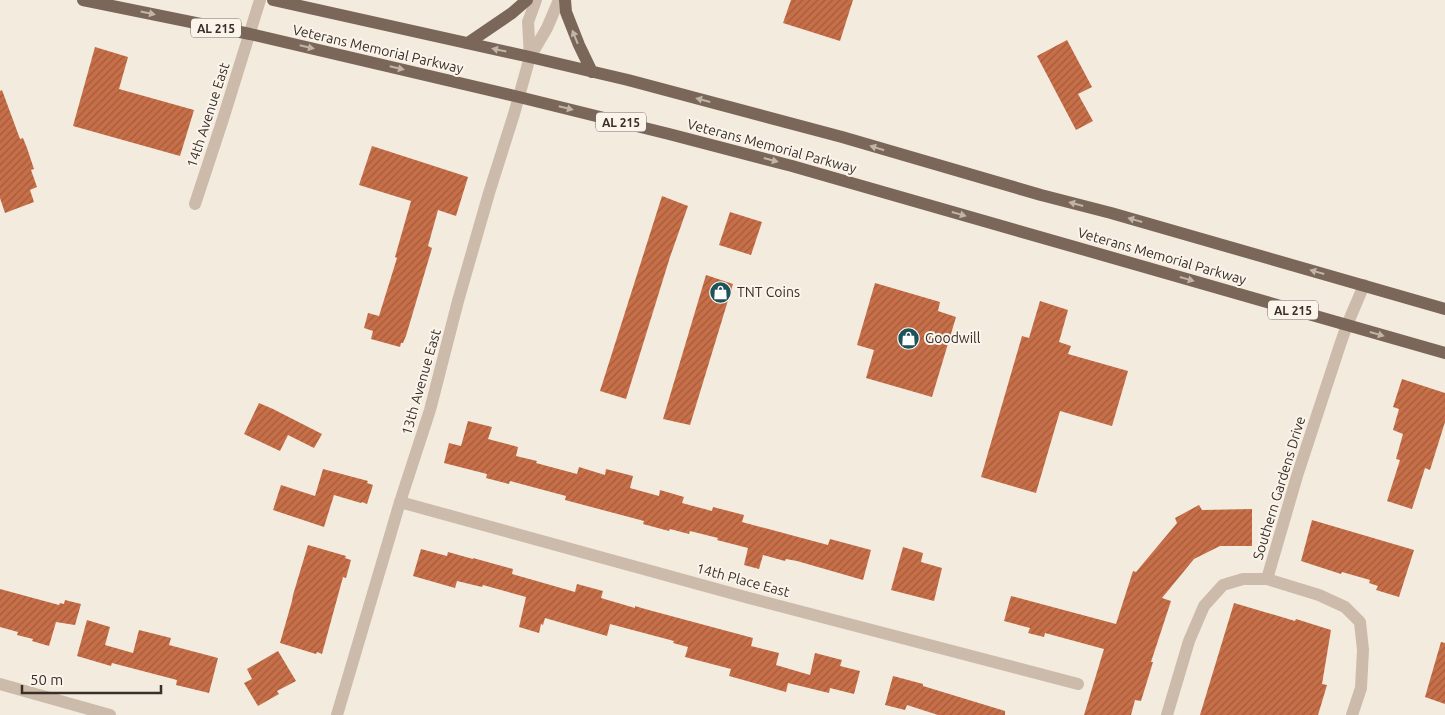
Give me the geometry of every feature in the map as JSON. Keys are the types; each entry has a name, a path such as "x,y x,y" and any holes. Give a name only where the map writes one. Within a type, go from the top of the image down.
{"main road":[{"name":"Veterans Memorial Parkway","path":"83,0 250,34 670,134 792,166 1445,353"},
{"name":"Veterans Memorial Parkway","path":"273,0 530,56 842,137 1445,309"},
{"path":"468,43 528,0"},
{"path":"566,0 566,12 592,72"}],"street":[{"name":"14th Avenue East","path":"195,204 260,0"},
{"name":"13th Avenue East","path":"530,56 528,22 536,0"},
{"name":"13th Avenue East","path":"337,715 400,502 430,410 466,274 530,56 548,28 559,0"},
{"name":"Southern Gardens Drive","path":"1167,715 1189,641 1204,606 1222,585 1243,579 1266,580 1297,476 1347,325 1364,285"},
{"name":"14th Place East","path":"400,502 767,603 1078,684"},
{"path":"1266,580 1319,595 1345,607 1360,622 1363,650 1361,688 1352,715"},
{"path":"0,684 110,715"}],"building":[{"path":"791,0 853,0 840,41 783,23"},
{"path":"1067,40 1092,87 1078,94 1093,121 1076,130 1037,56"},
{"path":"95,47 128,57 119,89 194,110 180,156 73,126"},
{"path":"2,90 20,139 23,138 27,148 34,169 31,170 37,187 30,190 34,202 5,213 0,198 0,91"},
{"path":"372,146 468,177 456,216 438,210 428,246 432,248 406,336 400,347 371,339 373,331 364,328 368,313 379,316 397,258 395,257 411,201 359,185"},
{"path":"662,196 688,206 670,257 626,399 600,391"},
{"path":"730,212 762,222 751,255 719,245"},
{"path":"706,275 733,284 690,425 663,419"},
{"path":"875,283 940,302 938,311 956,317 932,397 866,378 874,350 857,345"},
{"path":"1040,301 1068,310 1059,342 1071,346 1068,354 1128,371 1112,426 1060,411 1036,493 981,477 1022,336 1029,338"},
{"path":"1402,379 1445,393 1445,422 1430,470 1425,468 1412,509 1387,501 1400,460 1396,459 1403,434 1393,430 1399,409 1393,407"},
{"path":"259,403 322,434 314,448 288,435 280,451 244,434"},
{"path":"468,421 492,427 488,439 518,447 516,456 537,461 536,463 577,474 579,467 605,475 606,469 633,476 630,488 659,496 660,490 684,497 682,503 712,511 713,507 744,515 742,522 828,545 830,539 871,550 863,580 797,561 786,559 785,561 763,555 759,569 744,565 748,548 690,531 689,534 643,524 644,521 565,500 566,496 510,481 509,484 486,478 487,474 444,463 449,443 461,446"},
{"path":"323,469 368,481 367,483 373,485 367,504 334,495 324,527 273,510 281,485 315,496"},
{"path":"1199,505 1202,510 1252,509 1252,546 1220,546 1194,559 1162,598 1171,601 1151,662 1153,662 1141,701 1135,700 1131,715 1084,715 1104,649 1045,633 1044,637 1028,633 1030,628 1004,621 1011,596 1116,624 1133,571 1136,572 1177,523 1175,518"},
{"path":"1312,520 1414,550 1399,597 1376,590 1378,586 1369,583 1370,580 1342,572 1341,574 1301,561"},
{"path":"308,545 346,556 345,558 351,560 346,578 343,577 322,654 317,652 316,654 280,643"},
{"path":"903,547 923,553 921,562 942,568 934,601 891,590"},
{"path":"421,549 447,556 448,552 513,569 512,574 575,592 577,584 603,591 601,598 753,638 751,646 779,653 776,665 810,675 815,653 842,660 840,666 860,671 854,694 830,688 829,693 788,683 786,692 729,676 731,669 685,657 688,647 673,643 674,641 610,624 607,636 545,618 539,633 519,627 526,597 483,585 482,587 457,581 455,588 413,576"},
{"path":"0,589 59,605 60,603 64,604 65,600 81,604 75,625 56,622 49,646 17,635 18,632 0,627"},
{"path":"1234,603 1331,630 1322,684 1327,685 1318,715 1200,715"},
{"path":"87,620 110,627 105,645 133,653 139,630 171,638 169,645 218,658 209,693 176,685 177,680 112,663 111,666 77,656"},
{"path":"1441,642 1445,643 1445,704 1425,697"},
{"path":"278,651 296,681 277,691 279,694 258,706 244,683 252,679 247,669"},
{"path":"893,676 1005,711 1005,715 938,715 907,705 905,710 885,705"}],"place":[{"name":"TNT Coins","path":"721,292"},
{"name":"Goodwill","path":"909,338"}]}
